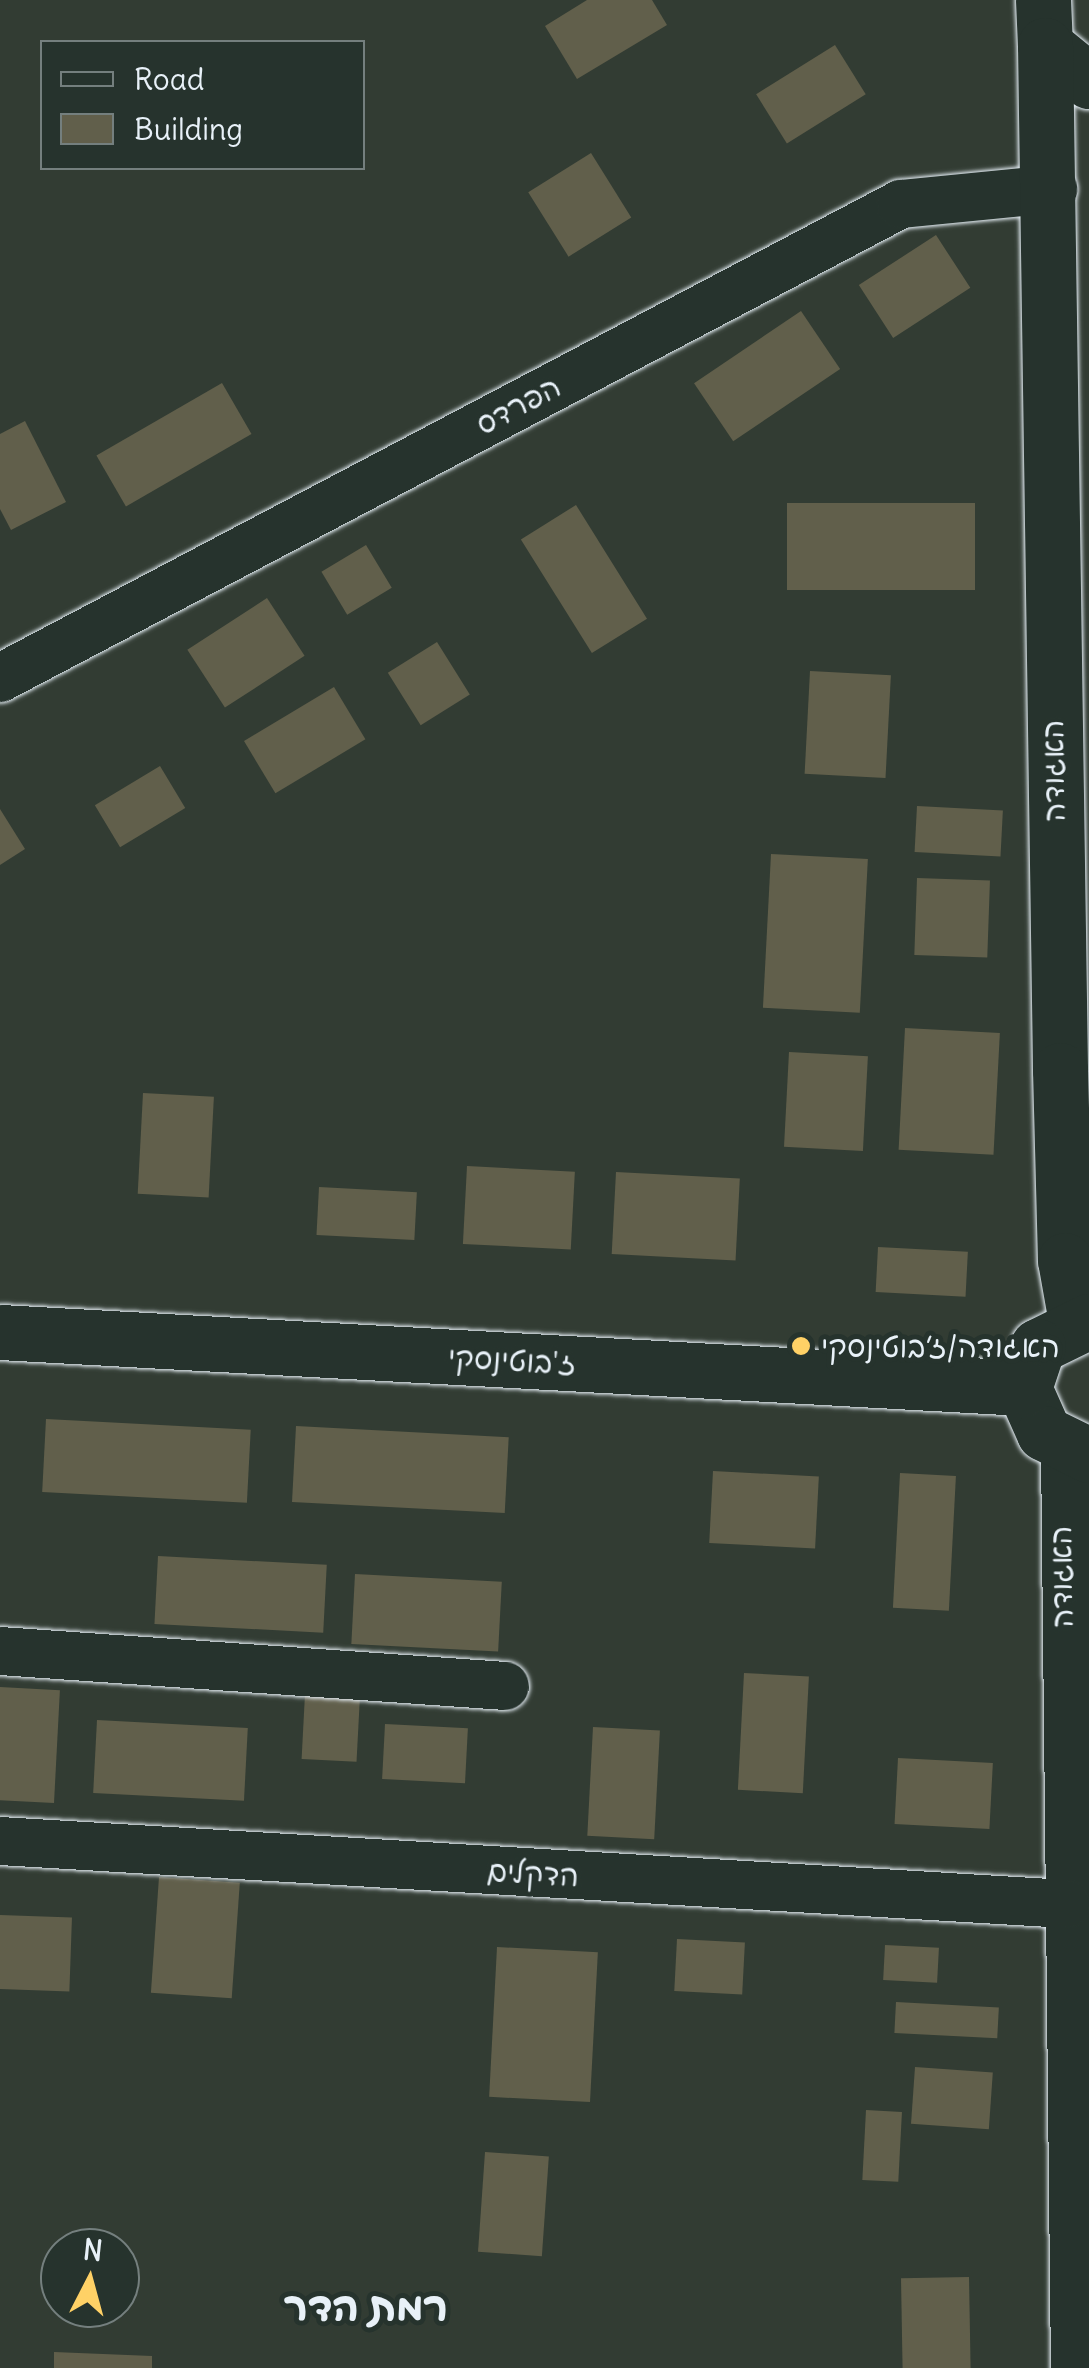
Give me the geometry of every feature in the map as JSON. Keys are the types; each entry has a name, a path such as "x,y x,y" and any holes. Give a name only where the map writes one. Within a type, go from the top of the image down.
{"street":[{"path":"1044,22 1089,81"},
{"name":"האגודה","path":"1044,22 1054,204 1050,676 1065,1260 1083,1321"},
{"name":"האגודה","path":"1054,204 1089,134"},
{"name":"הפרדס","path":"0,678 900,204 1054,204"},
{"path":"1077,1451 1044,1433 1024,1388 1038,1346 1083,1321"},
{"name":"ז'בוטינסקי","path":"0,1332 1024,1388"},
{"name":"האגודה","path":"1075,2368 1066,1904 1077,1728 1077,1451"},
{"path":"0,1652 504,1686"},
{"name":"הדקלים","path":"0,1842 1066,1904"}],"building":[{"path":"587,0 652,0 667,25 577,79 545,26"},
{"path":"835,45 866,94 787,143 756,94"},
{"path":"591,153 631,217 569,257 528,192"},
{"path":"936,235 970,288 893,338 859,285"},
{"path":"801,311 840,369 733,441 694,383"},
{"path":"222,383 251,434 126,507 96,456"},
{"path":"25,421 66,502 11,530 0,509 0,434"},
{"path":"787,503 975,503 975,590 787,590"},
{"path":"576,505 647,619 592,653 521,539"},
{"path":"366,545 392,588 347,615 321,572"},
{"path":"267,598 305,656 225,708 187,650"},
{"path":"437,642 470,695 421,725 388,673"},
{"path":"810,671 891,675 885,778 805,774"},
{"path":"334,687 365,739 275,793 244,741"},
{"path":"160,766 185,808 120,847 95,805"},
{"path":"917,806 1003,811 1000,856 915,852"},
{"path":"0,809 25,849 0,865"},
{"path":"771,854 868,859 860,1013 763,1008"},
{"path":"917,878 990,881 987,958 914,955"},
{"path":"905,1028 1000,1033 993,1155 899,1150"},
{"path":"789,1052 868,1056 863,1151 784,1147"},
{"path":"143,1093 214,1097 209,1198 138,1194"},
{"path":"467,1166 575,1172 571,1250 463,1244"},
{"path":"616,1172 740,1178 736,1260 612,1254"},
{"path":"319,1187 417,1192 414,1240 316,1235"},
{"path":"878,1247 968,1252 966,1297 876,1292"},
{"path":"46,1419 251,1430 247,1503 42,1492"},
{"path":"296,1426 509,1437 505,1513 292,1502"},
{"path":"713,1471 819,1477 815,1548 709,1543"},
{"path":"900,1473 956,1476 949,1611 893,1608"},
{"path":"158,1556 327,1565 323,1633 154,1624"},
{"path":"355,1574 502,1582 498,1652 351,1644"},
{"path":"744,1673 809,1676 803,1793 738,1790"},
{"path":"0,1687 60,1690 54,1803 0,1800"},
{"path":"305,1694 360,1697 357,1762 302,1759"},
{"path":"97,1720 248,1728 244,1801 93,1793"},
{"path":"385,1724 468,1728 465,1783 382,1779"},
{"path":"593,1727 660,1731 654,1839 587,1836"},
{"path":"898,1758 993,1763 989,1829 895,1824"},
{"path":"159,1877 240,1883 232,1998 151,1993"},
{"path":"0,1915 72,1918 69,1991 0,1989"},
{"path":"677,1939 745,1943 742,1994 674,1991"},
{"path":"885,1945 939,1948 937,1983 883,1980"},
{"path":"497,1947 598,1952 590,2102 489,2097"},
{"path":"896,2002 999,2007 997,2038 894,2033"},
{"path":"915,2067 993,2072 989,2129 911,2124"},
{"path":"866,2110 902,2112 898,2182 862,2180"},
{"path":"485,2152 549,2156 542,2256 478,2252"},
{"path":"969,2277 971,2368 903,2368 901,2278"},
{"path":"54,2352 152,2356 152,2368 54,2368"}],"place":[{"name":"האגודה/ז׳בוטינסקי","path":"801,1346"}],"district":[{"name":"רמת הדר","path":"366,2306"}]}
